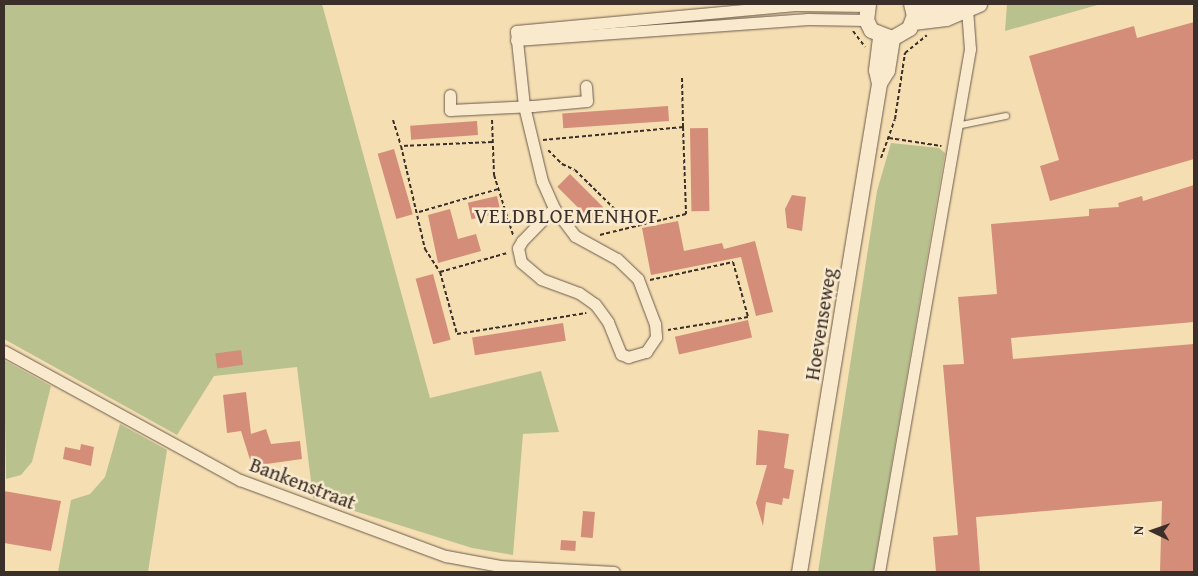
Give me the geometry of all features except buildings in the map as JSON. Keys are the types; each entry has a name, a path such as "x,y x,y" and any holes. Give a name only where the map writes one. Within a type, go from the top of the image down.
{"main road":[{"path":"912,11 973,6"},
{"path":"912,11 932,19 973,6"},
{"path":"867,10 886,37 905,33 912,11"},
{"name":"Hoevenseweg","path":"799,572 879,83 876,70 886,37"}],"street":[{"path":"554,208 519,248 521,262 531,272 579,292 601,311 618,350 628,357 646,352 656,332 639,282 628,267 580,240 554,208 537,164 524,106 516,35 798,5 867,10"},
{"path":"879,572 972,38 973,6"},
{"path":"450,95 450,110 524,106 587,101 586,86"},
{"name":"Bankenstraat","path":"4,351 240,480 446,556 500,566 614,572"}],"lane":[{"path":"957,126 1006,116"}],"path":[{"path":"879,165 899,101 905,53 925,38 932,19"},
{"path":"580,240 630,225 686,214 682,78"},
{"path":"440,272 519,248 514,239 498,189 492,142 492,108"},
{"path":"393,120 419,212 425,249 440,272 457,334 601,311"},
{"path":"630,225 575,170 562,164 537,140 684,127"},
{"path":"889,138 953,147"},
{"path":"400,146 492,142"},
{"path":"419,212 498,189"},
{"path":"639,282 733,262 748,317 656,332"}],"green space":[{"path":"4,4 322,4 430,398 541,371 559,432 523,434 513,555 472,548 313,498 297,367 214,376 177,435 4,339"},
{"path":"1007,4 1101,4 1005,31"},
{"path":"891,143 939,148 945,153 873,572 818,572 877,191"},
{"path":"4,360 51,386 32,462 21,475 6,479"},
{"path":"120,424 167,450 148,572 58,572 71,500 90,494 105,477"}],"district":[{"name":"VELDBLOEMENHOF","path":"567,216"}]}
